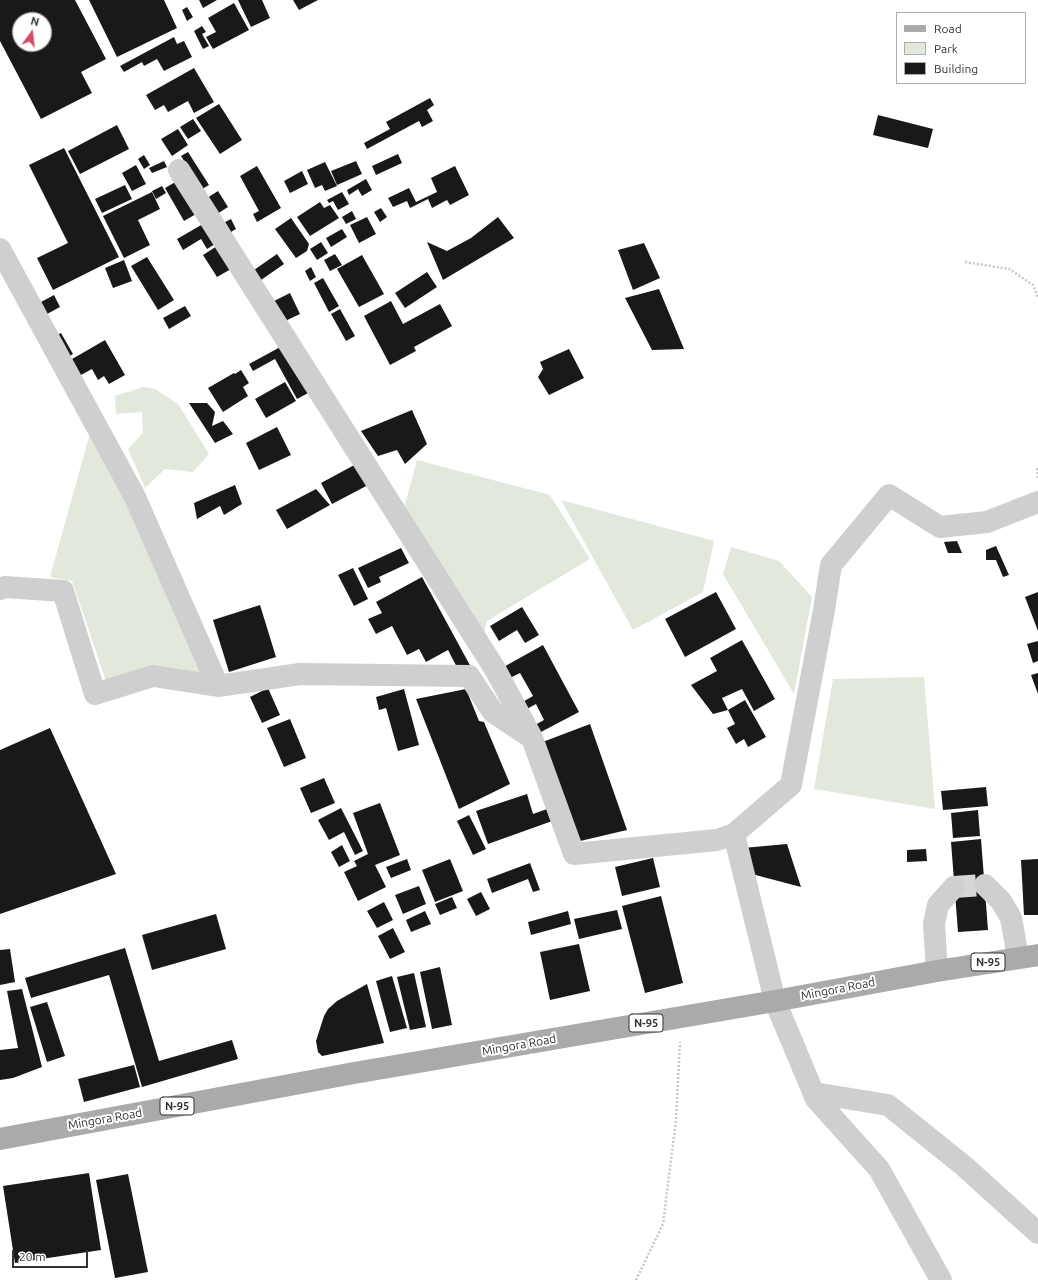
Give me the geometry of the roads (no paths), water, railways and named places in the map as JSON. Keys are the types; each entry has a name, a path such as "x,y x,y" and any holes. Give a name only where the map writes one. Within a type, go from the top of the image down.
{"main road":[{"name":"Mingora Road","path":"0,1139 362,1072 775,1001 937,970 1028,956"}],"street":[{"path":"179,170 495,669 532,738 574,854 717,840 734,834 791,785 831,565 889,495 940,528 987,522 1038,502"},
{"path":"0,249 134,495 218,686"},
{"path":"0,589 5,587 63,591 95,694 153,676 218,686 300,674 469,676 493,712 532,738"},
{"path":"734,834 775,1001 816,1099 879,1169 941,1280"},
{"path":"985,885 1001,901 1011,918 1028,956"},
{"path":"937,970 934,924 938,905 954,887"},
{"path":"814,1093 888,1105 964,1166 1038,1233"}],"tunnel":[{"path":"954,887 985,885"}]}
